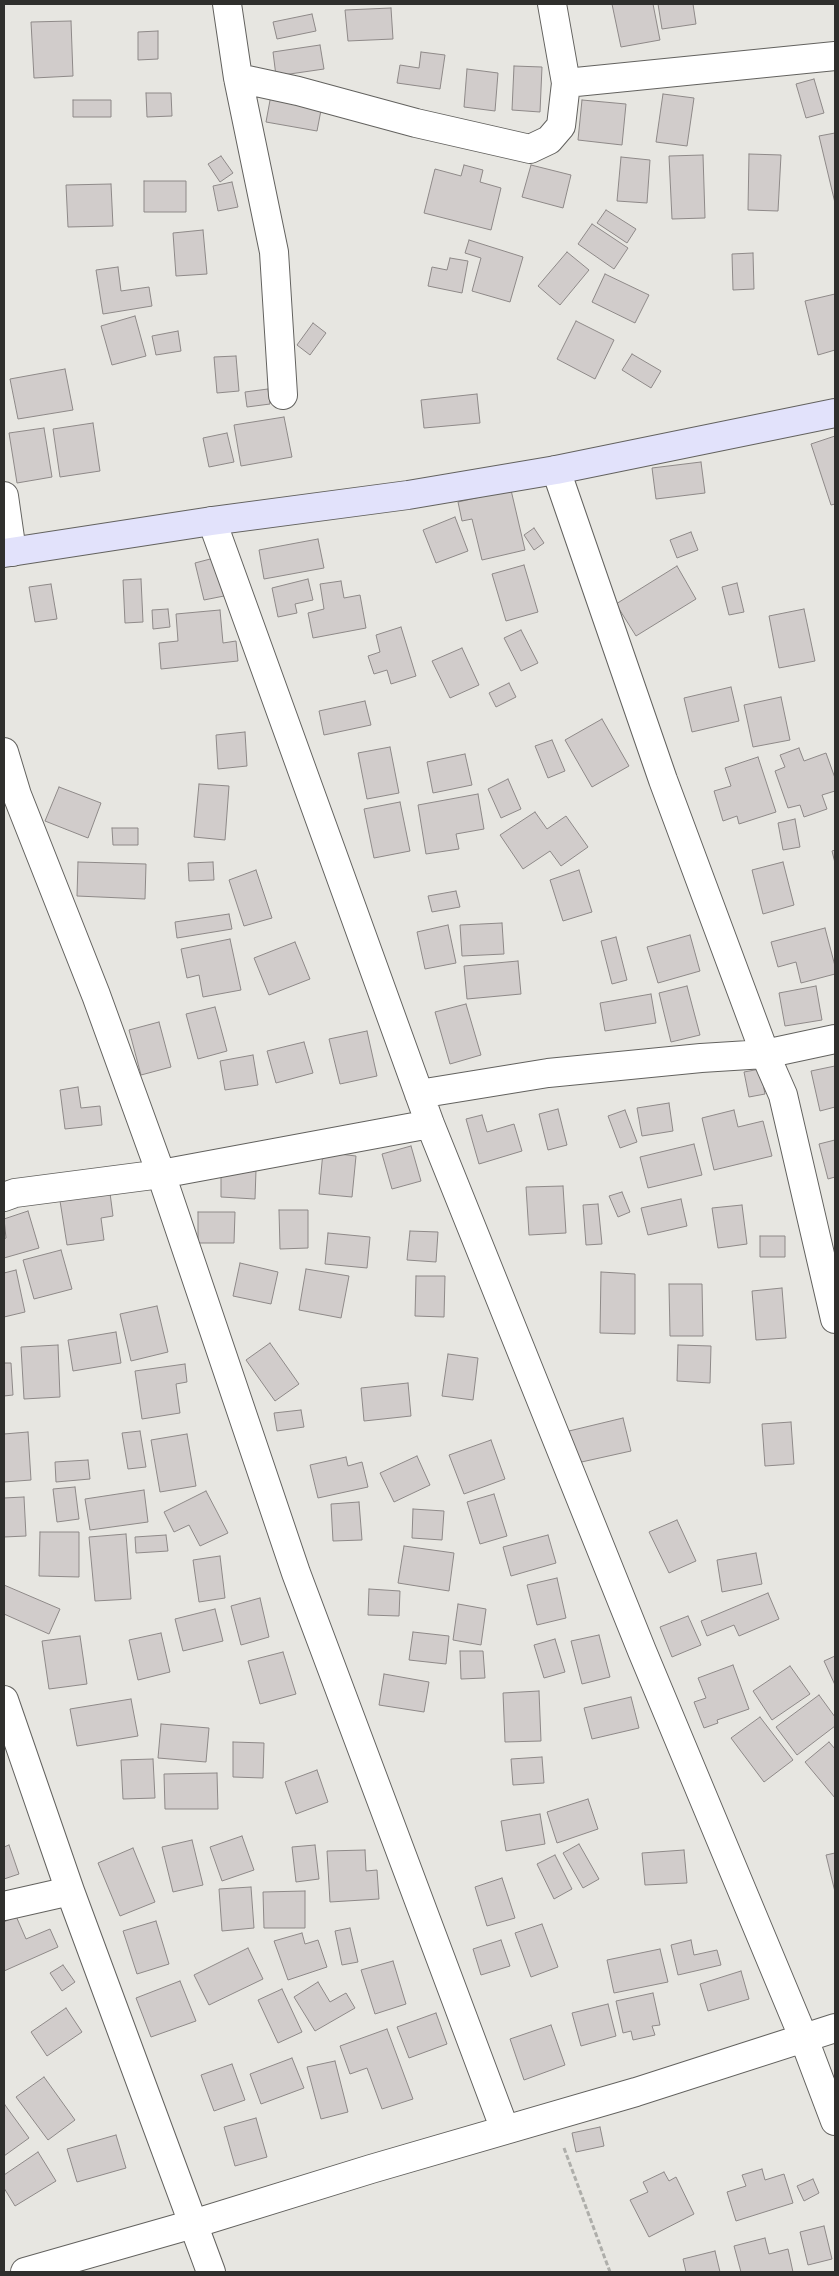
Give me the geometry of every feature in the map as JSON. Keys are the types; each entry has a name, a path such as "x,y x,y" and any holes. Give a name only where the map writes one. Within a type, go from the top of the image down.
{"street":[{"path":"227,4 238,78 274,252 283,395"},
{"path":"238,78 298,91 416,123 530,149 549,140 561,126 566,83 552,4"},
{"path":"566,83 835,56"},
{"path":"4,496 8,552 212,521 408,495 556,470 835,413"},
{"path":"556,470 663,780 765,1054 783,1096 835,1319"},
{"path":"212,521 430,1124 642,1651 804,2039 835,2121"},
{"path":"4,752 17,795 96,995 161,1174 296,1573 505,2130"},
{"path":"419,1094 548,1074 701,1058 765,1054 835,1039"},
{"path":"4,1197 15,1193 161,1174 430,1124"},
{"path":"4,1700 70,1891 211,2272"},
{"path":"4,1906 70,1891"},
{"path":"25,2272 552,2117 835,2028"}],"path":[{"path":"552,2117 610,2272"}],"building":[{"path":"612,4 653,4 660,40 621,47"},
{"path":"658,4 693,4 696,24 662,29"},
{"path":"391,8 393,39 348,41 345,10"},
{"path":"312,14 316,31 277,39 273,22"},
{"path":"71,21 73,76 34,78 31,22"},
{"path":"158,31 158,59 138,60 138,32"},
{"path":"320,45 324,69 276,76 273,52"},
{"path":"421,52 445,55 440,89 397,83 400,65 419,68"},
{"path":"514,66 542,67 540,112 512,110"},
{"path":"467,69 498,73 495,111 464,107"},
{"path":"814,79 824,113 806,118 796,84"},
{"path":"146,93 171,93 172,116 147,117"},
{"path":"663,94 694,98 687,146 656,142"},
{"path":"271,95 322,105 317,131 266,122"},
{"path":"73,100 111,100 111,117 73,117"},
{"path":"582,100 626,104 622,145 578,140"},
{"path":"835,133 835,203 819,136"},
{"path":"749,154 781,155 778,211 748,210"},
{"path":"703,155 705,218 672,219 669,156"},
{"path":"221,156 233,173 220,182 208,164"},
{"path":"621,157 650,160 647,203 617,201"},
{"path":"464,165 483,170 480,182 501,188 491,230 424,213 435,169 461,176"},
{"path":"531,165 571,175 563,208 522,197"},
{"path":"144,181 186,181 186,212 144,212"},
{"path":"232,182 238,207 218,211 213,186"},
{"path":"111,184 113,226 68,227 66,185"},
{"path":"606,210 636,229 627,243 597,223"},
{"path":"592,224 628,248 614,269 578,244"},
{"path":"203,230 207,274 176,276 173,233"},
{"path":"469,240 523,257 510,302 472,291 481,258 465,253"},
{"path":"567,252 589,270 560,305 538,286"},
{"path":"753,253 754,289 733,290 732,254"},
{"path":"450,258 468,261 462,293 428,286 432,267 447,270"},
{"path":"118,267 121,291 149,287 152,306 103,314 96,270"},
{"path":"605,274 649,295 635,323 592,302"},
{"path":"835,294 835,350 818,355 805,301"},
{"path":"135,316 146,356 112,365 101,326"},
{"path":"576,321 614,340 595,379 557,359"},
{"path":"313,323 326,333 310,355 297,345"},
{"path":"178,331 181,351 156,355 152,336"},
{"path":"632,354 661,371 651,388 622,370"},
{"path":"236,356 239,391 217,393 214,357"},
{"path":"65,369 73,410 18,419 10,379"},
{"path":"268,389 270,404 247,407 245,392"},
{"path":"477,394 480,423 424,428 421,400"},
{"path":"284,417 292,457 241,466 234,425"},
{"path":"93,423 100,471 60,477 53,429"},
{"path":"44,428 52,477 17,483 9,433"},
{"path":"227,433 234,462 209,467 203,438"},
{"path":"835,436 835,504 831,505 811,444"},
{"path":"701,462 705,493 656,499 652,468"},
{"path":"511,490 525,550 482,560 472,519 462,521 458,502"},
{"path":"455,517 468,551 436,563 423,530"},
{"path":"534,528 544,543 534,550 524,535"},
{"path":"691,532 698,550 677,558 670,540"},
{"path":"318,539 324,568 264,579 259,550"},
{"path":"214,558 224,596 204,600 195,563"},
{"path":"524,565 538,612 506,621 492,574"},
{"path":"677,566 696,599 636,636 616,604"},
{"path":"141,579 143,622 125,623 123,580"},
{"path":"308,579 313,600 295,604 297,613 278,617 272,588"},
{"path":"341,581 344,598 360,595 366,628 313,638 308,613 324,609 320,584"},
{"path":"737,583 744,612 729,615 722,587"},
{"path":"51,584 57,619 35,622 29,587"},
{"path":"168,609 170,627 153,629 152,610"},
{"path":"804,609 815,661 779,668 769,616"},
{"path":"220,610 223,643 236,641 238,661 161,669 159,643 178,641 176,614"},
{"path":"401,627 416,676 391,684 387,670 374,674 368,656 380,652 376,635"},
{"path":"521,630 538,663 521,671 504,638"},
{"path":"462,648 479,685 450,698 432,661"},
{"path":"509,683 516,697 496,707 489,693"},
{"path":"731,687 739,721 692,732 684,698"},
{"path":"781,697 790,740 753,747 744,705"},
{"path":"365,701 371,725 324,735 319,711"},
{"path":"602,719 629,766 592,787 565,740"},
{"path":"245,732 247,766 218,769 216,735"},
{"path":"552,740 565,771 548,778 535,746"},
{"path":"390,747 399,793 367,799 358,753"},
{"path":"799,748 804,761 826,753 835,778 835,791 822,795 827,809 804,817 800,805 788,808 775,771 785,767 780,755"},
{"path":"465,754 472,785 433,793 427,762"},
{"path":"758,757 776,812 739,824 737,816 723,821 714,791 731,786 725,768"},
{"path":"508,779 521,809 501,818 488,789"},
{"path":"199,784 229,786 225,840 194,837"},
{"path":"59,787 101,803 88,838 45,821"},
{"path":"478,794 484,829 456,834 459,849 426,854 418,805"},
{"path":"400,802 410,851 374,858 364,809"},
{"path":"535,812 547,829 566,816 588,847 561,866 550,851 523,869 500,835"},
{"path":"795,819 800,847 783,850 778,823"},
{"path":"112,828 138,828 138,845 113,845"},
{"path":"835,850 835,863 832,851"},
{"path":"78,862 146,864 145,899 77,896"},
{"path":"213,862 214,880 189,881 188,863"},
{"path":"783,862 794,905 763,914 752,870"},
{"path":"256,870 272,918 244,926 229,880"},
{"path":"579,870 592,912 563,921 550,880"},
{"path":"456,891 460,907 432,912 428,896"},
{"path":"229,914 232,929 177,938 175,922"},
{"path":"502,923 504,954 462,956 460,925"},
{"path":"448,925 456,963 425,969 417,932"},
{"path":"825,928 835,966 835,974 801,983 796,962 778,967 771,942"},
{"path":"690,935 700,971 658,983 647,947"},
{"path":"616,937 627,980 612,984 601,941"},
{"path":"230,939 241,990 203,997 199,975 187,978 181,949"},
{"path":"295,942 310,979 269,995 254,958"},
{"path":"518,961 521,994 467,999 464,966"},
{"path":"687,986 700,1035 671,1042 659,993"},
{"path":"816,986 822,1020 785,1026 779,993"},
{"path":"651,994 656,1023 605,1031 600,1003"},
{"path":"466,1004 481,1055 450,1064 435,1012"},
{"path":"215,1007 227,1051 198,1059 186,1014"},
{"path":"159,1022 171,1067 141,1075 129,1030"},
{"path":"367,1031 377,1076 340,1084 329,1039"},
{"path":"304,1042 313,1073 276,1083 267,1051"},
{"path":"253,1055 258,1085 225,1090 220,1061"},
{"path":"835,1066 835,1107 820,1111 811,1071"},
{"path":"760,1069 765,1094 749,1097 744,1072"},
{"path":"78,1087 81,1108 100,1106 102,1125 65,1129 60,1090"},
{"path":"669,1103 673,1131 642,1136 637,1108"},
{"path":"558,1109 567,1145 548,1150 539,1114"},
{"path":"625,1110 637,1142 620,1148 608,1116"},
{"path":"734,1110 738,1127 763,1121 772,1156 714,1170 702,1118"},
{"path":"482,1115 487,1132 514,1124 522,1151 479,1164 466,1119"},
{"path":"835,1140 835,1177 828,1179 819,1144"},
{"path":"694,1144 702,1175 648,1188 640,1157"},
{"path":"411,1146 421,1181 392,1189 382,1154"},
{"path":"323,1152 356,1156 352,1197 319,1194"},
{"path":"221,1169 256,1170 255,1199 221,1197"},
{"path":"563,1186 566,1233 529,1235 526,1187"},
{"path":"622,1192 630,1212 618,1217 609,1196"},
{"path":"110,1193 113,1216 101,1218 104,1240 67,1245 60,1201"},
{"path":"681,1199 687,1226 648,1235 641,1208"},
{"path":"598,1204 602,1244 586,1245 583,1205"},
{"path":"742,1205 747,1244 718,1248 712,1208"},
{"path":"279,1210 308,1210 308,1248 280,1249"},
{"path":"28,1211 39,1248 4,1258 4,1239 6,1238 4,1219"},
{"path":"198,1212 235,1212 234,1243 198,1243"},
{"path":"410,1231 438,1232 436,1262 407,1260"},
{"path":"328,1233 370,1237 367,1268 325,1264"},
{"path":"760,1236 785,1236 785,1257 760,1257"},
{"path":"61,1250 72,1289 34,1299 23,1260"},
{"path":"240,1263 278,1272 271,1304 233,1296"},
{"path":"306,1269 349,1276 341,1318 299,1310"},
{"path":"16,1270 25,1312 4,1317 4,1273"},
{"path":"601,1272 635,1274 635,1334 600,1333"},
{"path":"416,1276 445,1276 444,1317 415,1316"},
{"path":"669,1284 702,1284 703,1336 670,1336"},
{"path":"782,1288 786,1338 756,1340 752,1291"},
{"path":"157,1306 168,1352 131,1361 120,1314"},
{"path":"116,1332 121,1363 73,1371 68,1340"},
{"path":"270,1343 299,1384 275,1401 246,1360"},
{"path":"58,1345 60,1397 24,1399 21,1347"},
{"path":"678,1345 711,1346 710,1383 677,1381"},
{"path":"448,1354 478,1358 473,1400 442,1396"},
{"path":"4,1363 11,1363 13,1395 4,1396"},
{"path":"185,1364 187,1382 176,1384 180,1413 142,1419 135,1371"},
{"path":"408,1383 411,1416 364,1421 361,1388"},
{"path":"301,1410 304,1427 277,1431 274,1413"},
{"path":"623,1418 631,1451 577,1463 569,1431"},
{"path":"791,1422 794,1464 765,1466 762,1424"},
{"path":"140,1431 146,1467 128,1469 122,1433"},
{"path":"28,1432 31,1480 4,1482 4,1434"},
{"path":"187,1434 196,1486 160,1492 151,1440"},
{"path":"491,1440 505,1479 464,1494 449,1455"},
{"path":"417,1456 430,1485 394,1502 380,1473"},
{"path":"346,1457 348,1466 362,1462 368,1487 318,1498 310,1465"},
{"path":"88,1460 90,1479 56,1482 55,1462"},
{"path":"75,1487 79,1519 57,1522 53,1489"},
{"path":"144,1490 148,1522 90,1530 85,1499"},
{"path":"206,1491 228,1533 200,1546 189,1525 174,1532 164,1512"},
{"path":"494,1494 507,1536 480,1544 467,1502"},
{"path":"24,1497 26,1536 4,1537 4,1498"},
{"path":"359,1502 362,1540 333,1541 331,1504"},
{"path":"413,1509 444,1511 442,1540 412,1538"},
{"path":"677,1520 696,1561 669,1573 649,1532"},
{"path":"40,1532 79,1532 79,1577 39,1576"},
{"path":"126,1534 131,1599 95,1601 89,1537"},
{"path":"166,1535 168,1551 136,1553 135,1537"},
{"path":"548,1535 556,1563 511,1576 503,1547"},
{"path":"404,1546 454,1553 449,1591 398,1583"},
{"path":"756,1553 762,1584 722,1592 717,1560"},
{"path":"220,1556 225,1598 199,1602 193,1560"},
{"path":"557,1578 566,1618 537,1625 527,1585"},
{"path":"4,1585 60,1609 49,1634 4,1614"},
{"path":"369,1589 400,1591 399,1616 368,1615"},
{"path":"768,1593 779,1619 739,1636 734,1625 707,1636 701,1621"},
{"path":"260,1598 269,1637 241,1645 231,1606"},
{"path":"458,1604 486,1609 481,1645 453,1640"},
{"path":"215,1609 223,1641 183,1651 175,1619"},
{"path":"688,1616 701,1645 672,1657 660,1627"},
{"path":"413,1632 449,1636 446,1664 409,1660"},
{"path":"161,1633 170,1672 138,1680 129,1640"},
{"path":"599,1635 610,1677 582,1684 571,1641"},
{"path":"80,1636 87,1684 49,1689 42,1641"},
{"path":"555,1639 565,1672 544,1678 534,1645"},
{"path":"460,1651 483,1651 485,1678 461,1679"},
{"path":"283,1652 296,1694 260,1704 248,1661"},
{"path":"835,1656 835,1685 824,1661"},
{"path":"733,1665 749,1709 717,1720 718,1723 704,1728 694,1702 706,1698 698,1678"},
{"path":"790,1666 810,1694 772,1720 753,1691"},
{"path":"384,1674 429,1682 424,1712 379,1705"},
{"path":"539,1691 541,1741 505,1742 503,1693"},
{"path":"819,1695 835,1717 835,1726 797,1755 776,1727"},
{"path":"631,1697 639,1728 592,1739 584,1708"},
{"path":"131,1699 138,1736 77,1746 70,1709"},
{"path":"760,1717 793,1760 764,1782 731,1738"},
{"path":"161,1724 209,1728 206,1762 158,1758"},
{"path":"233,1742 264,1743 263,1778 233,1777"},
{"path":"829,1742 835,1749 835,1798 805,1762"},
{"path":"542,1757 544,1783 513,1785 511,1759"},
{"path":"153,1759 155,1798 123,1799 121,1760"},
{"path":"317,1770 328,1802 296,1814 285,1782"},
{"path":"217,1773 218,1809 165,1809 164,1774"},
{"path":"588,1799 598,1829 557,1843 547,1812"},
{"path":"540,1814 545,1844 506,1851 501,1821"},
{"path":"242,1836 254,1870 222,1881 210,1847"},
{"path":"192,1840 203,1885 173,1892 162,1847"},
{"path":"579,1844 599,1879 583,1888 563,1853"},
{"path":"9,1845 19,1874 4,1879 4,1847"},
{"path":"315,1845 319,1879 296,1882 292,1847"},
{"path":"133,1848 155,1902 120,1916 98,1863"},
{"path":"365,1850 366,1871 377,1870 379,1899 330,1902 327,1851"},
{"path":"684,1850 687,1883 645,1885 642,1853"},
{"path":"835,1853 835,1892 826,1855"},
{"path":"555,1855 572,1889 554,1899 537,1864"},
{"path":"502,1878 515,1918 487,1926 475,1887"},
{"path":"251,1887 254,1928 222,1931 219,1889"},
{"path":"305,1891 305,1928 264,1928 263,1892"},
{"path":"16,1916 26,1939 50,1929 58,1947 4,1971 4,1922"},
{"path":"156,1921 169,1964 137,1974 123,1931"},
{"path":"542,1924 558,1967 531,1977 515,1933"},
{"path":"350,1928 358,1962 342,1965 335,1931"},
{"path":"302,1933 305,1944 318,1940 327,1967 288,1980 274,1941"},
{"path":"501,1940 510,1966 481,1975 473,1949"},
{"path":"691,1940 694,1955 717,1950 721,1965 678,1975 671,1945"},
{"path":"248,1948 263,1979 209,2005 194,1975"},
{"path":"660,1949 668,1982 614,1993 607,1960"},
{"path":"393,1961 406,2004 375,2014 361,1970"},
{"path":"63,1965 75,1982 62,1991 50,1973"},
{"path":"741,1971 749,1999 708,2011 700,1984"},
{"path":"180,1981 196,2021 151,2037 136,1998"},
{"path":"318,1982 330,2002 346,1993 355,2008 315,2031 294,1997"},
{"path":"282,1989 302,2032 278,2043 258,2000"},
{"path":"653,1993 660,2025 652,2026 655,2035 633,2040 631,2031 623,2033 616,2001"},
{"path":"608,2004 616,2036 581,2046 572,2013"},
{"path":"66,2008 82,2032 47,2056 31,2032"},
{"path":"436,2013 447,2044 409,2058 397,2027"},
{"path":"551,2025 565,2065 524,2080 510,2039"},
{"path":"387,2029 413,2099 382,2109 367,2068 350,2074 340,2046"},
{"path":"292,2058 304,2088 261,2104 250,2074"},
{"path":"335,2061 348,2112 321,2119 307,2067"},
{"path":"232,2064 245,2100 214,2111 201,2075"},
{"path":"44,2077 75,2120 48,2140 16,2097"},
{"path":"4,2106 29,2138 4,2156"},
{"path":"256,2118 267,2157 235,2166 224,2127"},
{"path":"600,2127 604,2146 576,2152 572,2133"},
{"path":"116,2135 126,2168 77,2182 67,2149"},
{"path":"38,2152 56,2181 15,2206 4,2188 4,2175"},
{"path":"762,2169 765,2180 784,2174 793,2203 736,2221 727,2192 746,2186 742,2175"},
{"path":"664,2172 669,2181 676,2177 694,2214 649,2237 630,2200 648,2192 643,2182"},
{"path":"813,2179 819,2193 804,2201 797,2186"},
{"path":"824,2226 832,2259 808,2265 800,2232"},
{"path":"765,2238 769,2254 788,2249 793,2272 741,2272 734,2246"},
{"path":"715,2251 720,2272 686,2272 683,2259"}]}
